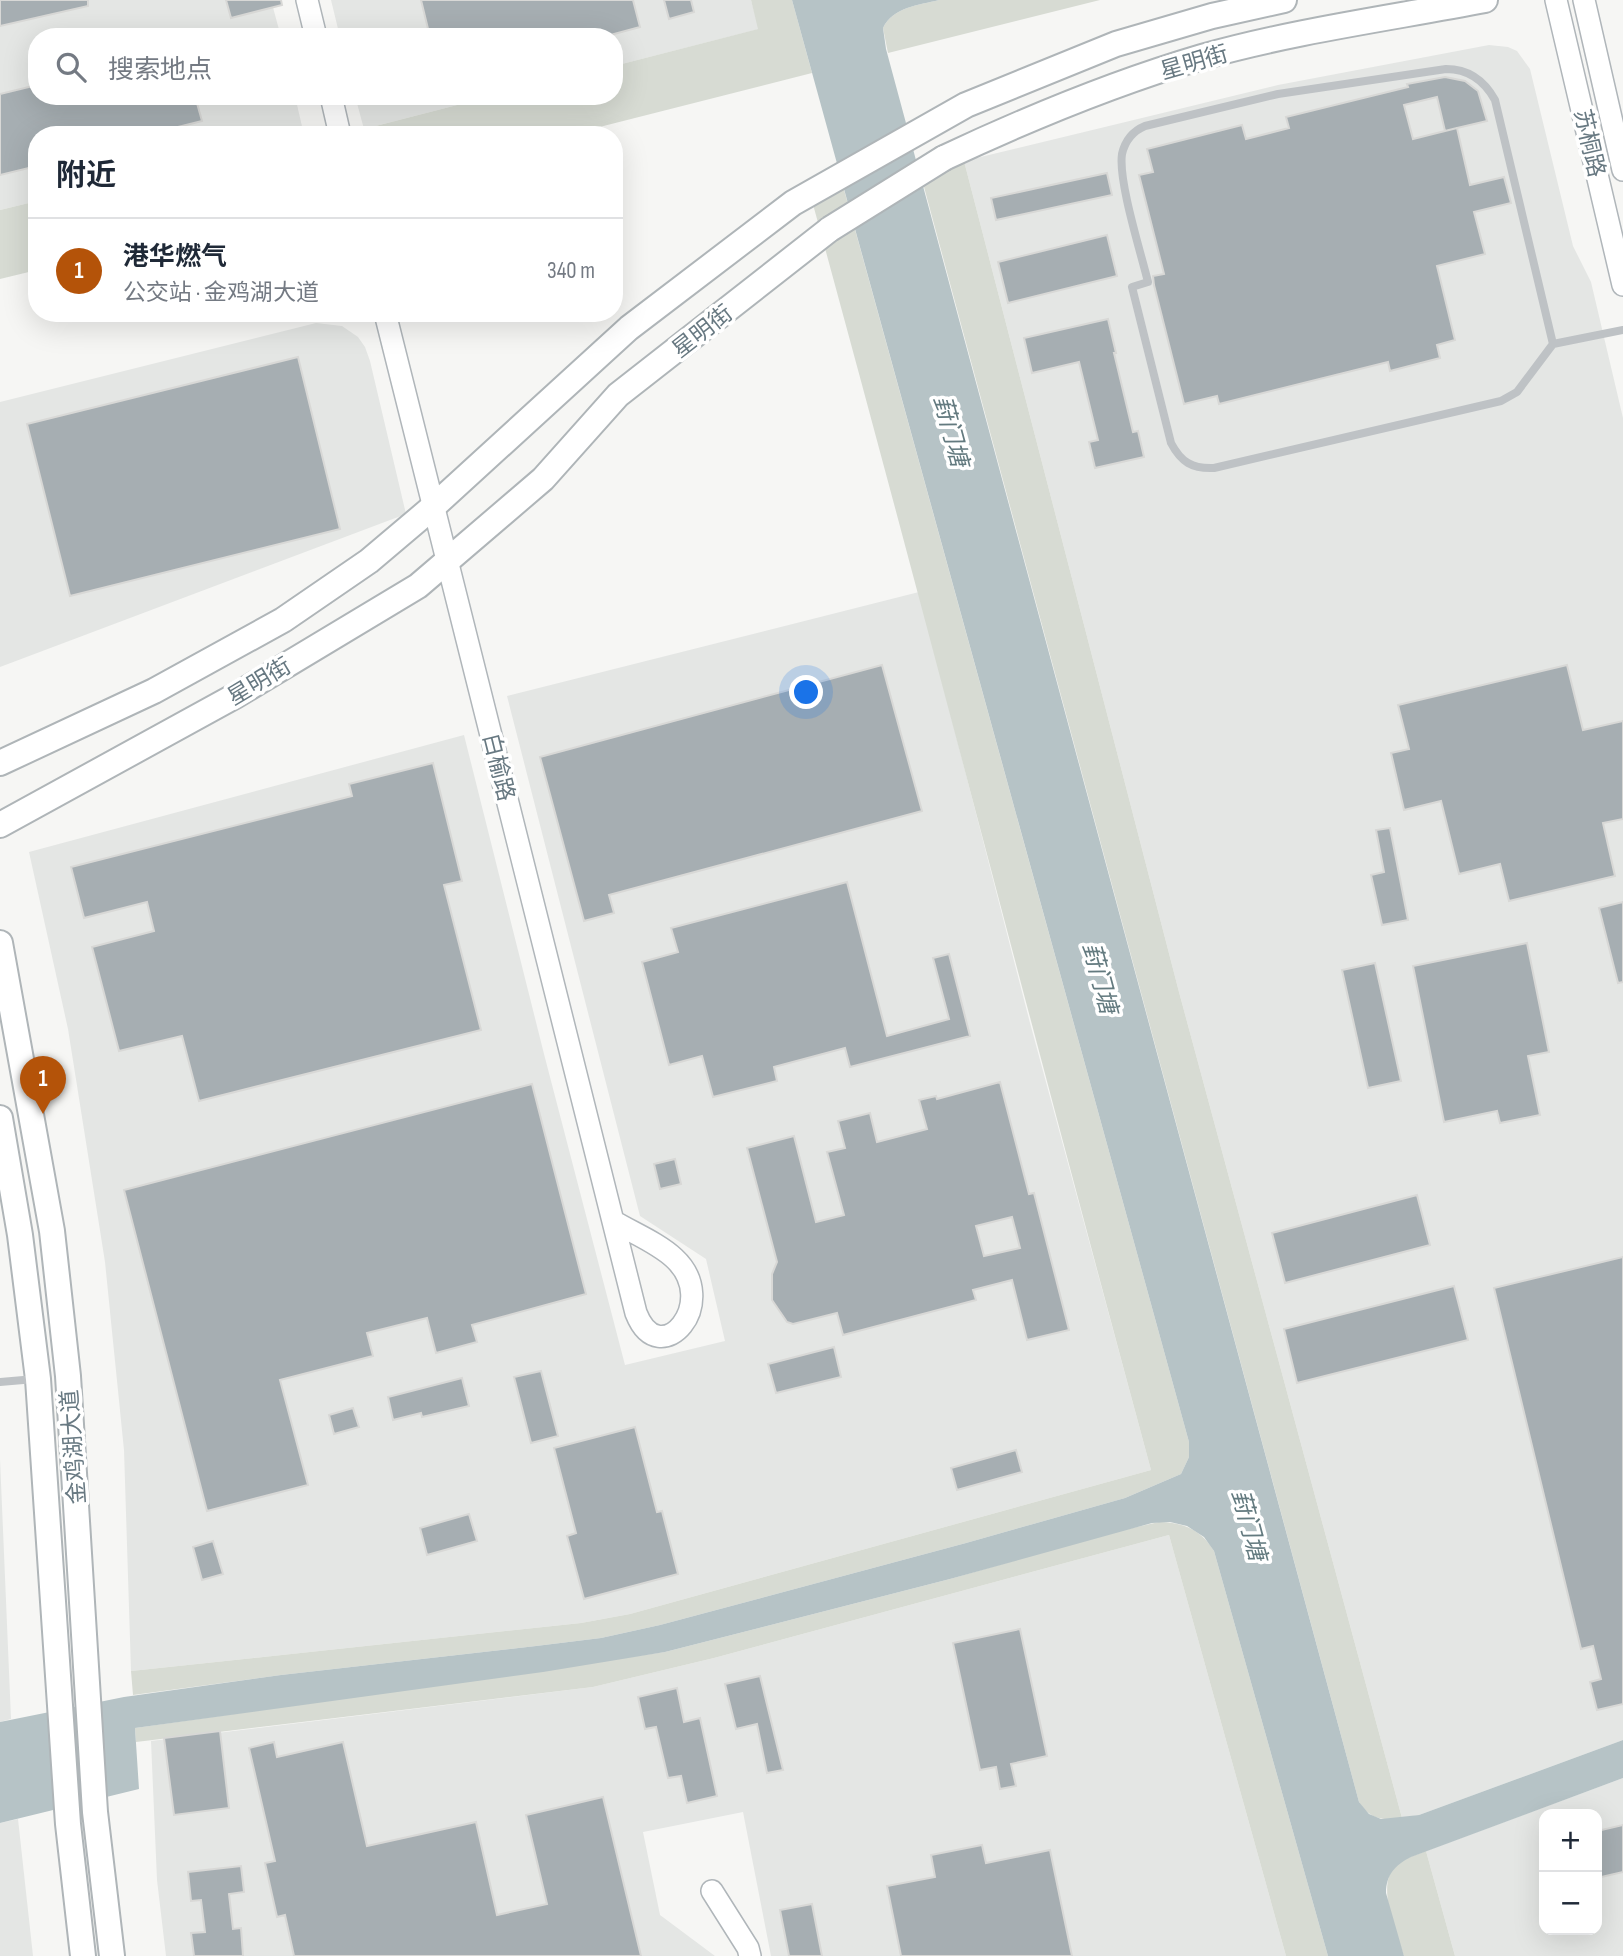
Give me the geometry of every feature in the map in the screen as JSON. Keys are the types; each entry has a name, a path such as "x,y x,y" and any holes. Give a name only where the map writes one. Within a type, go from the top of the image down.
{"main road":[{"name":"星明街","path":"0,763 154,691 283,620 369,561 434,506 629,328 793,202 966,105 1116,44 1212,16 1284,0"},
{"name":"星明街","path":"0,825 236,696 418,586 543,479 618,395 830,229 944,159 988,138 1122,84 1203,57 1298,35 1485,0"},
{"name":"金鸡湖大道","path":"0,943 52,1231 68,1376 95,1812 112,1956"},
{"name":"金鸡湖大道","path":"0,1118 20,1235 38,1379 68,1824 83,1956"}],"street":[{"path":"307,0 314,28"},
{"name":"苏桐路","path":"1556,0 1623,285"},
{"name":"苏桐路","path":"1584,0 1623,170"},
{"path":"333,105 338,126"},
{"name":"白榆路","path":"387,322 613,1221 640,1324 653,1335 671,1334 684,1323 692,1306 686,1274 673,1256 613,1221"},
{"path":"712,1891 748,1948 750,1956"}],"lane":[{"path":"1553,344 1495,100 1481,81 1463,71 1446,69 1278,94 1145,126 1132,134 1123,149 1125,186 1148,282 1132,287 1171,443 1179,457 1193,467 1214,468 1501,401 1517,392 1553,344 1623,330"},
{"path":"0,1382 38,1379"}],"shaded area":[{"path":"0,0 271,0 279,28 28,28 28,105 297,105 302,126 28,126 28,203 0,210"},
{"path":"331,0 751,0 759,29 623,64 623,28 338,28"},
{"path":"751,0 792,0 812,73 603,126 376,126 457,105 623,105 623,64 758,29"},
{"path":"939,0 1100,0 888,53 883,28 887,21 907,8"},
{"path":"1489,45 1517,51 1530,69 1573,246 1591,282 1623,418 1623,1740 1419,1815 1402,1818 1179,992 964,161 1278,85"},
{"path":"357,105 457,105 376,126 363,126"},
{"path":"964,161 1179,992 1402,1818 1377,1818 1367,1812 1359,1802 920,172"},
{"path":"843,186 1189,1442 1189,1457 1181,1474 1125,1498 660,1625 601,1638 133,1695 131,1671 581,1623 630,1614 1151,1470 811,197"},
{"path":"28,203 28,272 0,279 0,210"},
{"path":"316,323 342,326 358,337 365,347 406,514 0,667 0,402"},
{"path":"919,592 1030,1023 1151,1470 630,1614 581,1623 131,1671 124,1450 105,1262 68,1029 29,852 464,735 625,1365 725,1341 706,1259 640,1216 507,696"},
{"path":"0,1459 11,1719 0,1722"},
{"path":"1159,1522 1191,1529 1204,1538 1214,1551 1328,1956 1286,1956 1169,1535 714,1658 593,1687 136,1742 135,1728 665,1652"},
{"path":"1169,1535 1286,1956 771,1956 743,1812 643,1832 660,1915 715,1956 166,1956 157,1880 151,1741 593,1687 714,1658"},
{"path":"1623,1778 1623,1956 1455,1956 1426,1851 1539,1809 1539,1935 1602,1935 1602,1809 1539,1809"},
{"path":"18,1819 33,1956 0,1956 0,1823"},
{"path":"1426,1851 1455,1956 1404,1956 1389,1909 1387,1884 1390,1874 1399,1863"}],"water":[{"name":"葑门塘","path":"792,0 939,0 907,8 893,15 883,28 886,49 1359,1802 1369,1814 1381,1819 1419,1815 1623,1740 1623,1778 1400,1863 1390,1876 1386,1893 1404,1956 1328,1956 1214,1551 1204,1537 1187,1526 1170,1522 1152,1523 950,1579 665,1652 543,1672 135,1728 139,1789 0,1823 0,1722 124,1697 281,1675 601,1638 660,1625 1125,1498 1181,1474 1189,1457 1189,1442"}],"building":[{"path":"0,0 88,0 88,6 0,26"},
{"path":"226,0 281,0 282,5 231,18"},
{"path":"421,0 633,0 640,27 623,32 623,28 428,28"},
{"path":"664,0 691,0 694,12 669,19"},
{"path":"1445,77 1465,81 1478,91 1487,121 1457,128 1470,185 1504,177 1511,203 1474,212 1485,254 1437,266 1455,340 1437,345 1440,358 1390,371 1388,362 1219,404 1217,396 1184,404 1154,285 1153,276 1164,274 1139,175 1153,172 1147,149 1242,125 1246,139 1289,128 1286,117 1408,87 1407,84","holes":["1437,97 1445,131 1413,139 1404,105"]},
{"path":"28,87 28,105 198,105 202,121 182,126 28,126 28,168 0,175 0,94"},
{"path":"1107,173 1112,195 996,220 991,198"},
{"path":"1107,235 1117,276 1008,303 998,262"},
{"path":"1108,319 1133,432 1138,431 1144,457 1095,468 1089,442 1098,440 1079,362 1032,373 1024,338"},
{"path":"298,357 340,529 70,596 27,424"},
{"path":"882,665 922,811 609,895 614,913 584,921 540,757"},
{"path":"1567,665 1583,730 1623,721 1623,819 1603,823 1615,876 1509,901 1500,864 1459,874 1441,801 1404,810 1391,753 1409,749 1398,705"},
{"path":"433,763 462,881 444,885 481,1030 199,1101 182,1036 119,1051 92,947 154,931 147,902 84,918 71,867 352,796 349,784"},
{"path":"1390,828 1408,920 1382,925 1371,875 1384,872 1376,830"},
{"path":"847,882 887,1036 949,1019 933,958 949,954 970,1036 850,1067 845,1048 774,1067 777,1081 713,1097 702,1056 669,1065 642,962 678,952 671,928"},
{"path":"1623,902 1623,982 1618,983 1599,908"},
{"path":"1527,943 1549,1052 1528,1056 1540,1115 1500,1123 1497,1111 1444,1122 1413,966"},
{"path":"1375,963 1401,1081 1368,1088 1342,970"},
{"path":"1000,1082 1029,1194 1034,1193 1069,1330 1027,1340 1012,1280 973,1290 976,1300 843,1335 837,1313 793,1324 787,1322 772,1300 772,1274 777,1262 747,1148 794,1136 816,1222 844,1215 827,1152 845,1148 838,1121 870,1113 877,1142 927,1129 919,1100 936,1096 937,1099","holes":["1012,1217 1020,1248 984,1256 976,1226"]},
{"path":"532,1084 586,1294 472,1325 477,1342 436,1353 427,1318 367,1333 373,1356 280,1380 308,1485 207,1511 124,1190"},
{"path":"675,1159 681,1184 660,1189 654,1164"},
{"path":"1417,1195 1430,1245 1285,1283 1272,1233"},
{"path":"1623,1257 1623,1704 1597,1710 1590,1682 1601,1679 1593,1646 1581,1649 1494,1288"},
{"path":"1454,1286 1468,1340 1297,1383 1284,1329"},
{"path":"834,1347 841,1377 776,1393 768,1364"},
{"path":"541,1371 558,1436 531,1443 514,1377"},
{"path":"462,1378 469,1406 422,1417 421,1413 393,1420 388,1397"},
{"path":"353,1408 359,1427 334,1434 329,1415"},
{"path":"635,1427 657,1512 662,1511 678,1574 584,1599 567,1536 576,1533 554,1448"},
{"path":"1016,1450 1022,1472 957,1490 951,1468"},
{"path":"469,1514 477,1541 427,1555 420,1528"},
{"path":"213,1541 223,1574 202,1580 193,1547"},
{"path":"1020,1629 1047,1756 1011,1764 1016,1786 1000,1789 996,1767 980,1770 953,1643"},
{"path":"760,1676 783,1770 767,1773 757,1724 736,1729 725,1684"},
{"path":"677,1688 684,1722 700,1718 717,1796 687,1803 681,1776 668,1778 656,1727 645,1729 638,1697"},
{"path":"220,1731 229,1808 174,1815 164,1738"},
{"path":"274,1742 277,1757 343,1742 367,1846 476,1822 497,1915 547,1904 526,1815 603,1797 641,1956 294,1956 285,1915 277,1917 265,1863 275,1861 249,1748"},
{"path":"1623,1825 1623,1872 1602,1877 1602,1830"},
{"path":"982,1845 986,1863 1050,1850 1072,1956 901,1956 887,1886 935,1877 931,1855"},
{"path":"241,1866 244,1892 229,1894 233,1929 241,1928 243,1956 194,1956 191,1933 205,1932 201,1900 191,1901 188,1872"},
{"path":"812,1904 822,1956 789,1956 780,1910"}],"place":[{"name":"港华燃气","path":"43,1114"}]}
